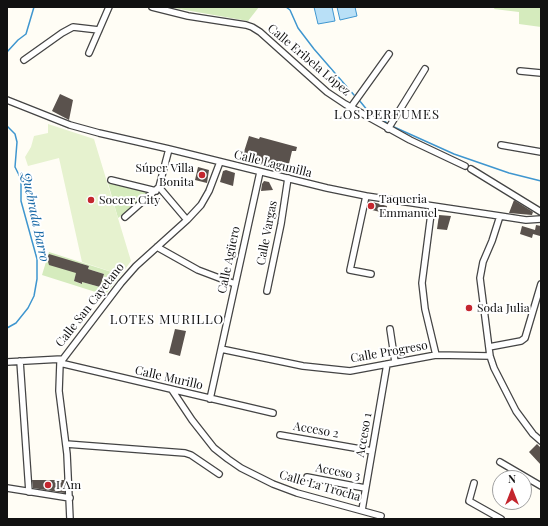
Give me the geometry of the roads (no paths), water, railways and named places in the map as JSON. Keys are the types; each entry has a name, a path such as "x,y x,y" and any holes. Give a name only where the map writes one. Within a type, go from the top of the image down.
{"street":[{"path":"89,53 109,7"},
{"name":"Calle Eribela López","path":"152,7 188,16 252,27 260,32 327,92 351,108 388,129 465,166"},
{"path":"24,60 73,27 99,30"},
{"path":"351,108 389,54"},
{"path":"388,129 425,69"},
{"path":"520,71 541,73"},
{"name":"Calle Lagunilla","path":"7,100 70,125 99,134 169,149 327,188 366,196 526,220 541,219"},
{"path":"501,145 541,152"},
{"path":"125,216 158,189 169,149"},
{"name":"Calle San Cayetano","path":"70,519 66,444 59,391 61,361 121,283 136,266 188,220 201,205 210,190 220,162"},
{"path":"471,169 541,212"},
{"name":"Calle Agüero","path":"210,399 260,172"},
{"name":"Calle Vargas","path":"267,291 281,224 288,178"},
{"path":"111,180 158,189 188,220"},
{"path":"366,196 350,270 371,274"},
{"path":"432,206 422,283 425,309 436,355"},
{"path":"500,216 483,262 480,278 490,356 494,368 516,411 533,434 541,441"},
{"path":"157,247 198,270 235,284"},
{"path":"489,347 521,341 525,338 541,284"},
{"path":"390,329 395,362"},
{"name":"Calle Progreso","path":"221,349 304,366 350,371 436,355 490,356"},
{"path":"20,361 29,492"},
{"name":"Calle Murillo","path":"7,362 61,361 172,390 273,413"},
{"name":"Acceso 1","path":"362,510 387,364"},
{"name":"Calle La Trocha","path":"172,390 192,420 214,448 241,468 273,484 297,493 381,516"},
{"name":"Acceso 2","path":"280,435 372,451"},
{"path":"66,444 185,453 191,455 219,474"},
{"path":"500,462 541,486"},
{"name":"Acceso 3","path":"307,477 365,488"},
{"path":"474,483 469,500 501,519"},
{"path":"7,488 70,498"}],"water":[{"path":"314,7 332,7 335,21 318,24"},
{"path":"337,7 355,7 357,16 340,20"}],"waterway":[{"name":"Quebrada Barro","path":"7,52 26,34 34,7"},
{"path":"286,7 290,10 298,28 314,49 354,95"},
{"path":"359,100 368,111 387,123"},
{"name":"Quebrada Barro","path":"7,126 15,134 17,142 15,167 21,179 21,201 37,259 37,279 34,296 28,308 16,323 7,328"},
{"path":"394,127 454,154 509,173 541,181"}],"place":[{"name":"Súper Villa Bonita","path":"202,175"},
{"name":"Soccer City","path":"91,200"},
{"name":"Taqueria Emmanuel","path":"371,206"},
{"name":"Soda Julia","path":"469,308"},
{"name":"I Am","path":"48,485"}],"district":[{"name":"LOS PERFUMES","path":"387,115"},
{"name":"LOTES MURILLO","path":"167,320"}]}
